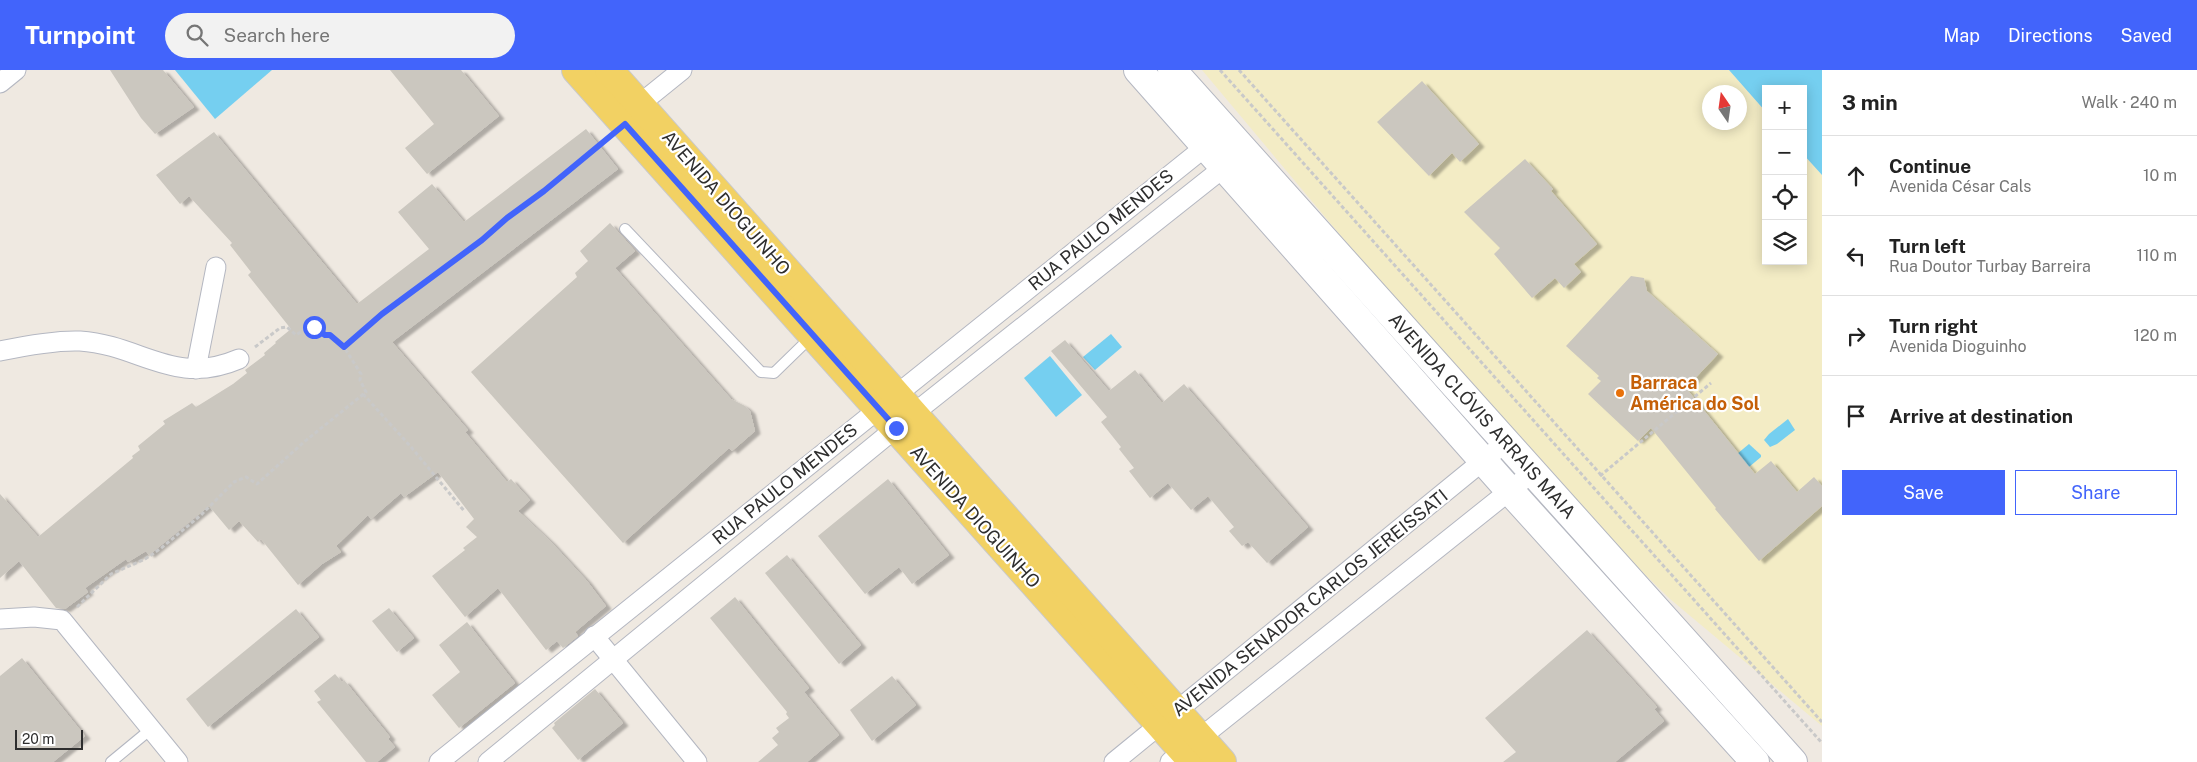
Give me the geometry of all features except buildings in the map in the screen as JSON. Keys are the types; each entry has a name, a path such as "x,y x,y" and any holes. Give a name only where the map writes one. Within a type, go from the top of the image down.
{"main road":[{"name":"AVENIDA DIOGUINHO","path":"576,70 629,116 896,412 1169,718 1187,754 1222,762"},
{"name":"AVENIDA DIOGUINHO","path":"609,70 629,116"},
{"name":"AVENIDA CLÓVIS ARRAIS MAIA","path":"1138,70 1216,139 1506,442 1793,762"},
{"name":"AVENIDA CLÓVIS ARRAIS MAIA","path":"1172,70 1216,139"},
{"name":"AVENIDA CLÓVIS ARRAIS MAIA","path":"1234,159 1510,491 1755,762"}],"street":[{"path":"0,83 16,70"},
{"path":"629,116 682,70"},
{"name":"RUA PAULO MENDES","path":"488,762 789,518 896,412 1216,139"},
{"name":"RUA PAULO MENDES","path":"439,762 770,496 896,412 1234,159"},
{"path":"196,369 216,267"},
{"path":"0,351 80,341 118,349 167,365 196,369 221,367 239,359"},
{"name":"AVENIDA SENADOR CARLOS JEREISSATI","path":"1114,762 1506,442"},
{"name":"AVENIDA SENADOR CARLOS JEREISSATI","path":"1187,754 1533,472"},
{"path":"770,496 789,518"},
{"path":"0,619 34,617 62,620 178,762"},
{"path":"594,636 697,762"}],"lane":[{"path":"625,229 761,372 774,373 820,328"},
{"path":"112,762 151,729"}],"path":[{"path":"1220,70 1822,743"},
{"path":"1239,70 1600,476 1822,722"},
{"path":"344,347 382,314 482,240 507,218 544,191 629,116"},
{"path":"62,620 91,596 111,574 145,559 160,549 201,515 234,482 246,476 257,484 304,442 366,392 360,380 361,374 344,347 330,335 325,335 311,325 296,335 287,328 280,328 239,359"},
{"path":"1600,476 1711,383"},
{"path":"363,394 411,447 465,512"}],"sand":[{"path":"1202,70 1729,70 1742,85 1702,85 1702,130 1747,130 1747,90 1762,107 1762,265 1807,265 1807,158 1822,175 1822,726 1670,599 1568,499 1475,396"}],"water":[{"path":"175,70 272,70 215,119"},
{"path":"1729,70 1822,70 1822,175 1807,158 1807,85 1762,85 1762,107 1747,90 1747,85 1742,85"},
{"path":"1111,334 1122,347 1095,370 1083,357"},
{"path":"1050,356 1082,395 1056,417 1024,378"},
{"path":"1788,419 1795,430 1770,447 1764,440"},
{"path":"1749,444 1761,457 1743,472 1731,459"}],"place":[{"name":"Barraca América do Sol","path":"1620,393"}],"route":[{"path":"314,327 325,335 330,335 344,347 382,314 482,240 625,124 896,428"}]}
